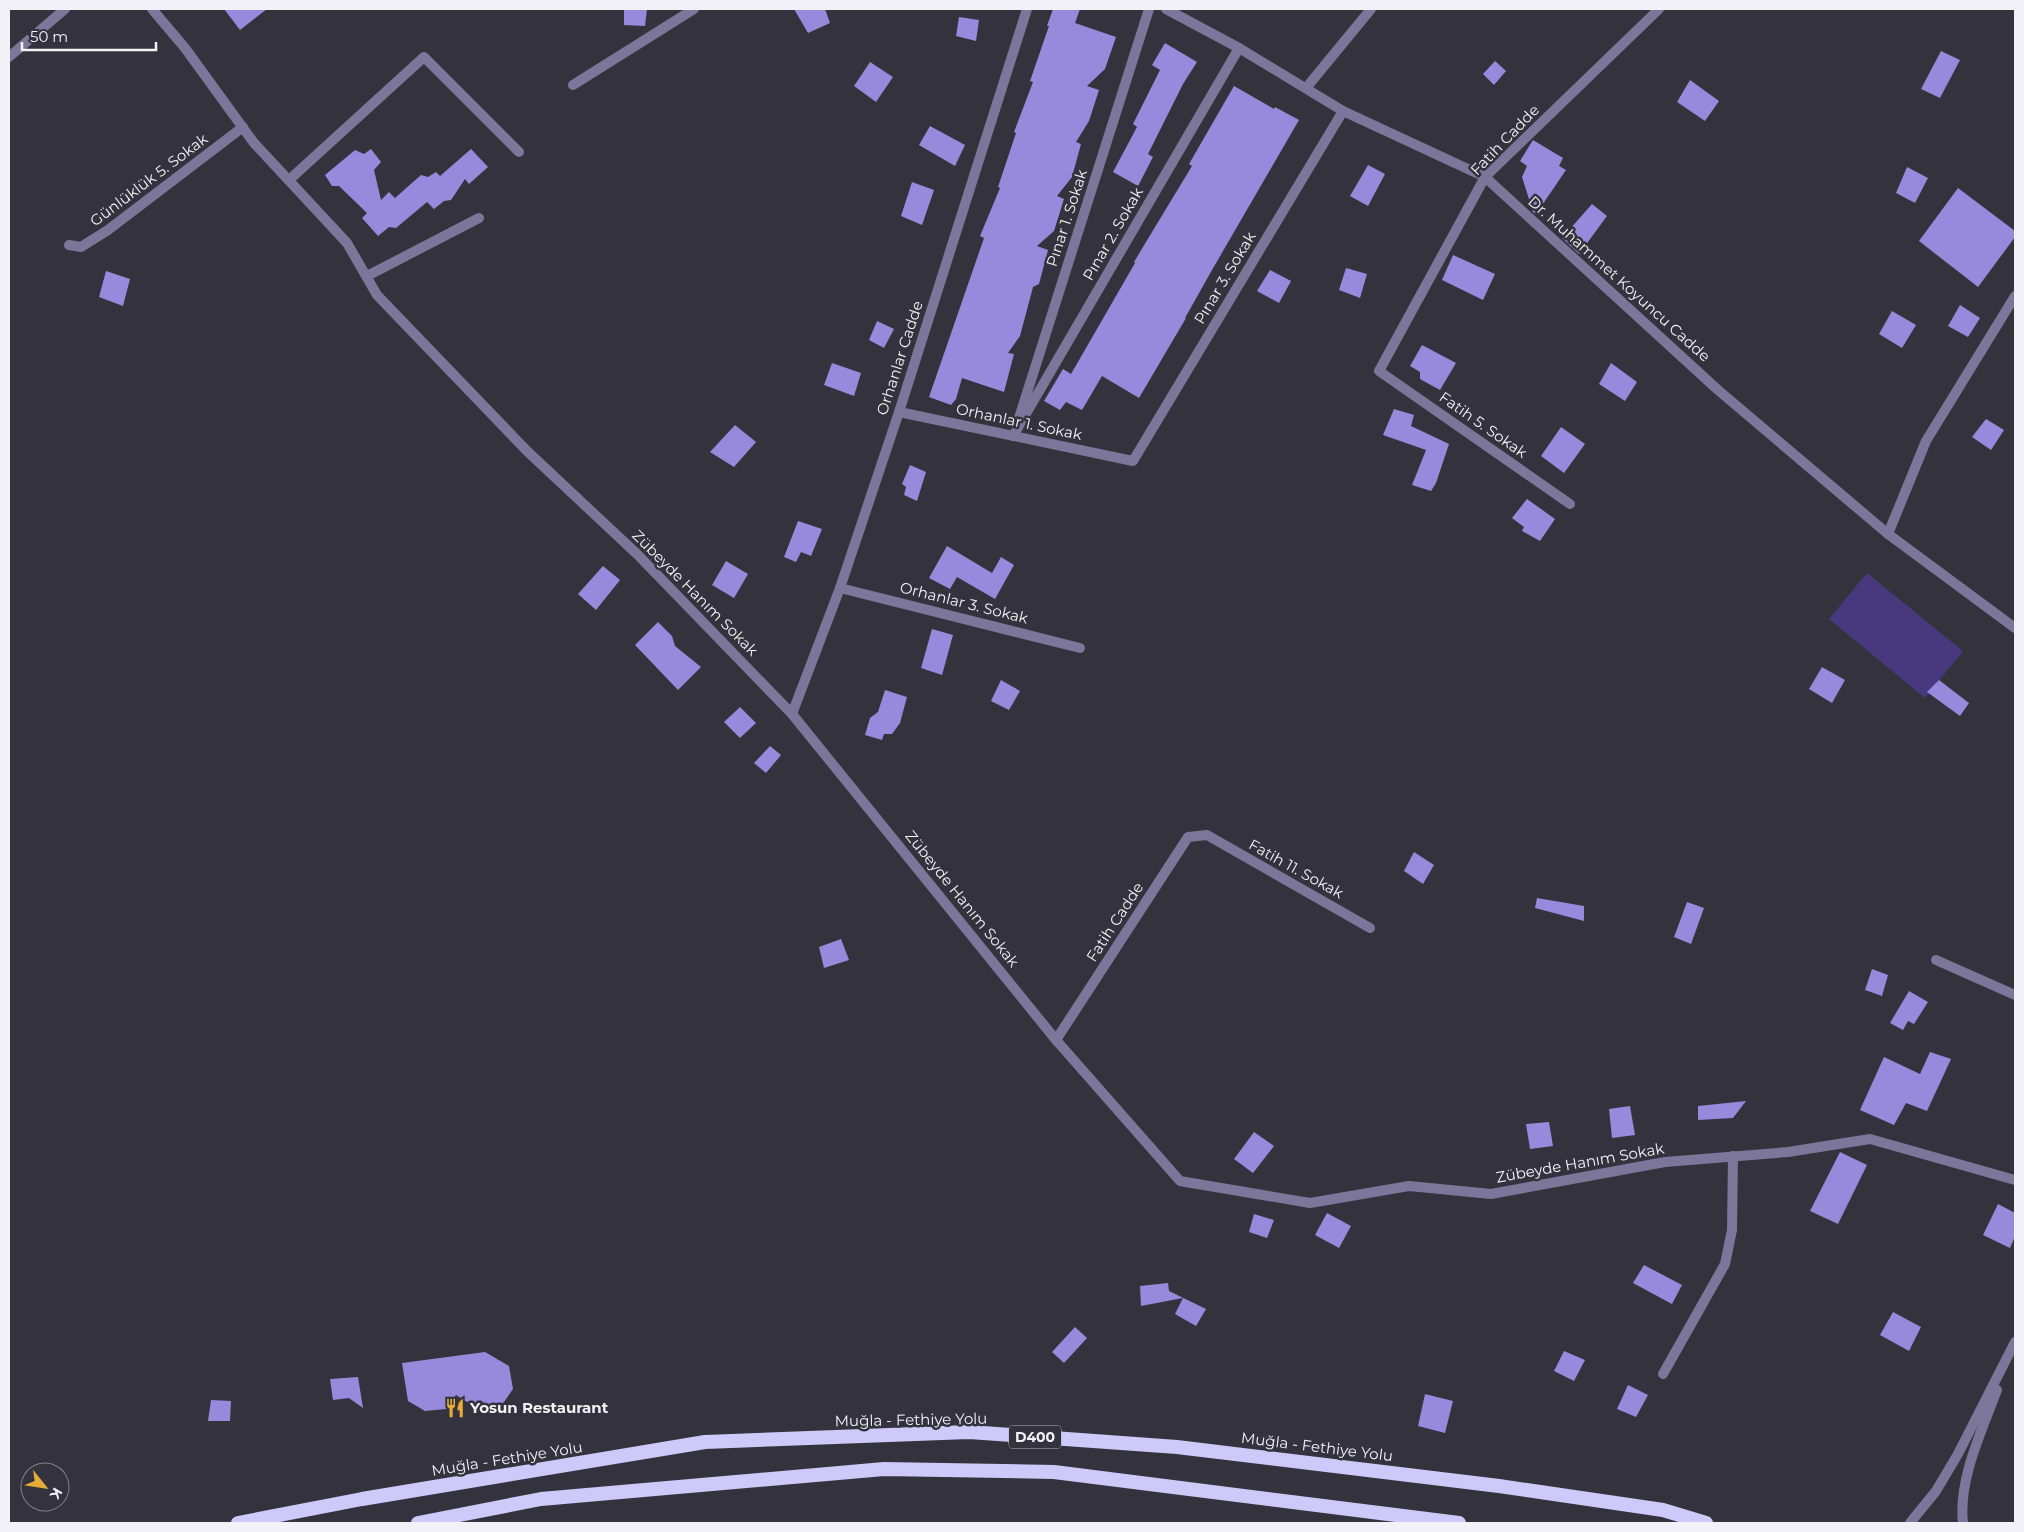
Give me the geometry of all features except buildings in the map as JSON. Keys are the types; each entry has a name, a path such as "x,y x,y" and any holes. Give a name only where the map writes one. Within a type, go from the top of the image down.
{"highway":[{"name":"Muğla - Fethiye Yolu","path":"238,1523 362,1499 705,1442 970,1432 1177,1446 1490,1484 1663,1510 1706,1523"},
{"name":"D400","path":"418,1523 541,1499 884,1469 1054,1472 1459,1523"}],"street":[{"path":"9,57 64,9"},
{"name":"Zübeyde Hanım Sokak","path":"152,9 185,48 254,143 347,243 378,295 527,451 638,555 792,714 1056,1040 1180,1181 1310,1203 1409,1186 1491,1194 1665,1162 1788,1152 1870,1139 2015,1180"},
{"path":"573,85 694,9"},
{"name":"Orhanlar Cadde","path":"792,714 840,588 899,412 1027,9"},
{"name":"Pınar 1. Sokak","path":"1013,436 1149,9"},
{"name":"Dr. Muhammet Koyuncu Cadde","path":"1166,9 1239,48 1343,111 1485,177 1718,390 1888,534 2015,628"},
{"path":"1306,88 1371,9"},
{"name":"Fatih Cadde","path":"1379,371 1485,177 1659,9"},
{"name":"Pınar 2. Sokak","path":"1013,436 1239,48"},
{"path":"288,180 424,57 519,152"},
{"name":"Pınar 3. Sokak","path":"1134,461 1343,111"},
{"name":"Günlüklük 5. Sokak","path":"69,245 82,247 108,230 243,127"},
{"path":"367,276 479,218"},
{"path":"1888,534 1926,441 2015,296"},
{"name":"Fatih 5. Sokak","path":"1379,371 1570,504"},
{"name":"Orhanlar 1. Sokak","path":"899,412 1134,461"},
{"name":"Orhanlar 3. Sokak","path":"840,588 1080,648"},
{"name":"Fatih Cadde","path":"1056,1040 1188,837 1207,835"},
{"name":"Fatih 11. Sokak","path":"1207,835 1370,928"},
{"path":"1936,960 2015,994"},
{"path":"1664,1374 1725,1264 1732,1230 1733,1156"},
{"path":"1964,1523 1961,1508 1970,1462 2015,1342"},
{"path":"1910,1523 1936,1491 1958,1454 2010,1354"}],"shaded area":[{"path":"1867,573 1963,651 1925,698 1829,619"}],"place":[{"name":"Yosun Restaurant","path":"455,1408"}]}
